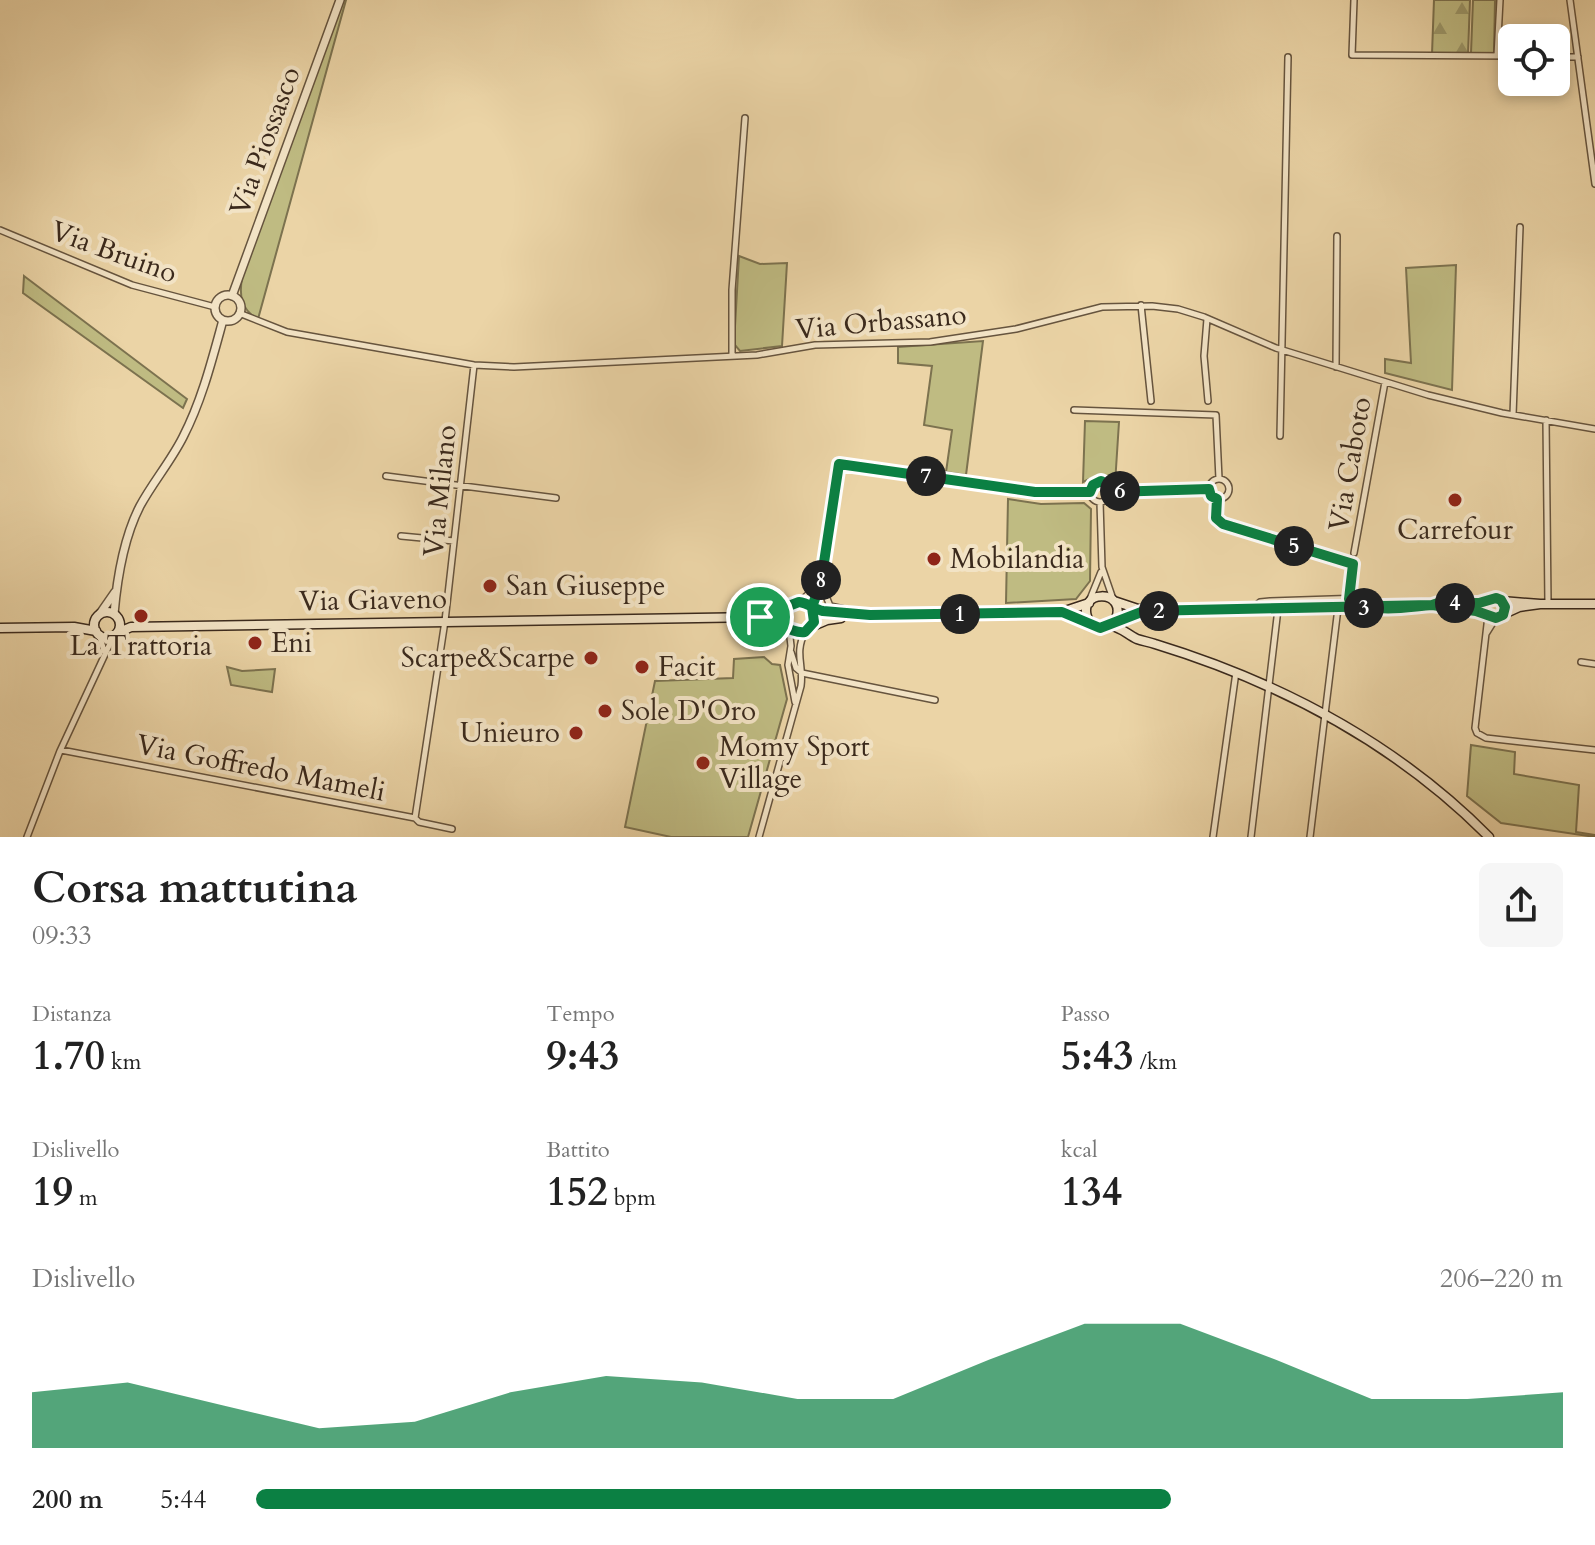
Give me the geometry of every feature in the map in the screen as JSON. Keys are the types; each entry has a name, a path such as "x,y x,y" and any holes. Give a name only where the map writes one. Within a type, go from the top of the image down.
{"main road":[{"name":"Via Giaveno","path":"760,617 799,602 830,613 870,615 1062,612 1101,596 1144,611 1432,605 1490,616"},
{"path":"1544,604 1490,616 1485,607 1488,601 1496,598 1544,604 1595,604"},
{"path":"1114,601 1118,611 1112,624 1136,638 1269,685 1325,715 1397,760 1489,837"},
{"name":"Via Giaveno","path":"1432,605 1488,601"},
{"path":"1502,601 1504,612"},
{"path":"1089,603 1086,615 1090,623"},
{"path":"788,607 784,619 788,628"},
{"path":"808,630 815,617 812,607"},
{"name":"Via Giaveno","path":"1062,612 1100,628 1144,611"},
{"name":"Via Giaveno","path":"0,628 98,625 108,612 116,616"},
{"name":"Via Giaveno","path":"98,625 107,637 131,627 760,617 776,621 797,633 827,620 870,615"},
{"path":"116,616 131,627"},
{"path":"116,616 120,626 116,634"}],"street":[{"name":"Via Piossasco","path":"232,296 340,0"},
{"path":"1354,0 1352,55 1497,56 1500,0"},
{"path":"1570,0 1595,184"},
{"path":"1280,436 1288,57"},
{"path":"1570,57 1578,57"},
{"path":"732,356 732,290 745,118"},
{"path":"1513,415 1520,227"},
{"name":"Via Bruino","path":"0,230 132,285 215,307"},
{"path":"1336,367 1337,236"},
{"path":"232,296 238,301 239,313 234,319 223,320 217,315 215,307 221,298 232,296"},
{"path":"1141,305 1151,401"},
{"name":"Via Orbassano","path":"239,313 287,332 474,365 514,367 757,355 815,345 930,342 1016,329 1102,307 1141,305 1178,309 1281,350 1385,382 1513,415 1595,429"},
{"path":"1207,319 1204,356 1208,401"},
{"path":"116,616 117,586 139,508 182,438 214,355 223,320"},
{"name":"Via Milano","path":"415,818 445,621 474,365"},
{"name":"Via Caboto","path":"1354,553 1385,382"},
{"path":"1074,410 1216,415 1219,479"},
{"path":"1544,604 1546,420"},
{"path":"812,607 821,582 839,464 1035,492 1090,492"},
{"path":"386,476 556,498"},
{"path":"1219,479 1227,483 1229,491 1226,497 1217,499 1211,496 1209,489 1213,481 1219,479"},
{"path":"1101,481 1109,485 1111,492 1108,499 1100,502 1094,500 1090,492 1093,485 1101,481"},
{"path":"1111,492 1209,489"},
{"name":"Via Caboto","path":"1217,499 1216,518 1223,524 1353,564 1349,599"},
{"path":"1100,502 1102,567 1114,601"},
{"path":"401,536 454,541"},
{"path":"1089,603 1102,567"},
{"path":"799,602 821,582"},
{"name":"Via Giaveno","path":"821,582 830,606 870,615"},
{"path":"104,652 98,625 117,586"},
{"path":"1251,609 1260,602 1362,598 1376,608"},
{"path":"1310,837 1338,608"},
{"path":"1251,837 1278,609"},
{"path":"1490,616 1475,728 1477,733 1486,738 1595,750"},
{"path":"788,628 791,652 796,668 802,673 935,700"},
{"path":"759,837 802,673 798,654 808,630"},
{"path":"27,837 61,750 104,652 116,634"},
{"path":"791,652 788,665 795,703"},
{"path":"1581,662 1595,664"},
{"path":"1213,837 1236,671"},
{"name":"Via Goffredo Mameli","path":"61,750 415,818 419,822 452,829"}],"green space":[{"path":"343,0 346,0 258,319 242,302 242,278"},
{"path":"1434,0 1470,0 1468,54 1432,54"},
{"path":"1473,0 1495,0 1494,53 1471,53"},
{"path":"739,256 760,264 787,263 782,346 740,351 734,344"},
{"path":"1456,265 1452,390 1385,373 1385,359 1411,363 1406,268"},
{"path":"24,276 187,399 183,408 23,293"},
{"path":"983,341 966,475 946,472 952,430 924,425 932,366 898,363 898,347"},
{"path":"1085,421 1119,422 1115,484 1100,476 1083,482"},
{"path":"1008,499 1041,504 1084,503 1091,509 1090,581 1076,599 1006,603"},
{"name":"Momy Sport Village","path":"764,657 772,664 780,665 787,699 748,837 671,837 625,827 655,681 733,678 734,659"},
{"path":"227,667 242,671 275,669 272,692 231,685"},
{"path":"1471,745 1515,752 1514,774 1579,785 1576,832 1595,837 1501,823 1467,796"}],"place":[{"name":"Carrefour","path":"1455,500"},
{"name":"Mobilandia","path":"934,559"},
{"name":"San Giuseppe","path":"490,586"},
{"name":"La Trattoria","path":"141,616"},
{"name":"Eni","path":"255,643"},
{"name":"Scarpe&Scarpe","path":"591,658"},
{"name":"Facit","path":"642,667"},
{"name":"Sole D'Oro","path":"605,711"},
{"name":"Unieuro","path":"576,733"},
{"name":"Momy Sport Village","path":"703,763"}],"route":[{"path":"760,617 779,622 797,633 812,627 815,617 812,607 821,582 839,464 1035,492 1090,492 1093,485 1101,481 1109,485 1111,492 1209,489 1211,496 1217,499 1216,518 1223,524 1353,564 1349,599 1362,598 1376,608 1390,608 1438,603 1479,603 1496,598 1505,607 1503,615 1496,618 1476,611 1432,605 1390,608 1144,611 1100,628 1062,612 870,615 830,613 816,610 812,607 808,604 804,602 760,617"}]}
